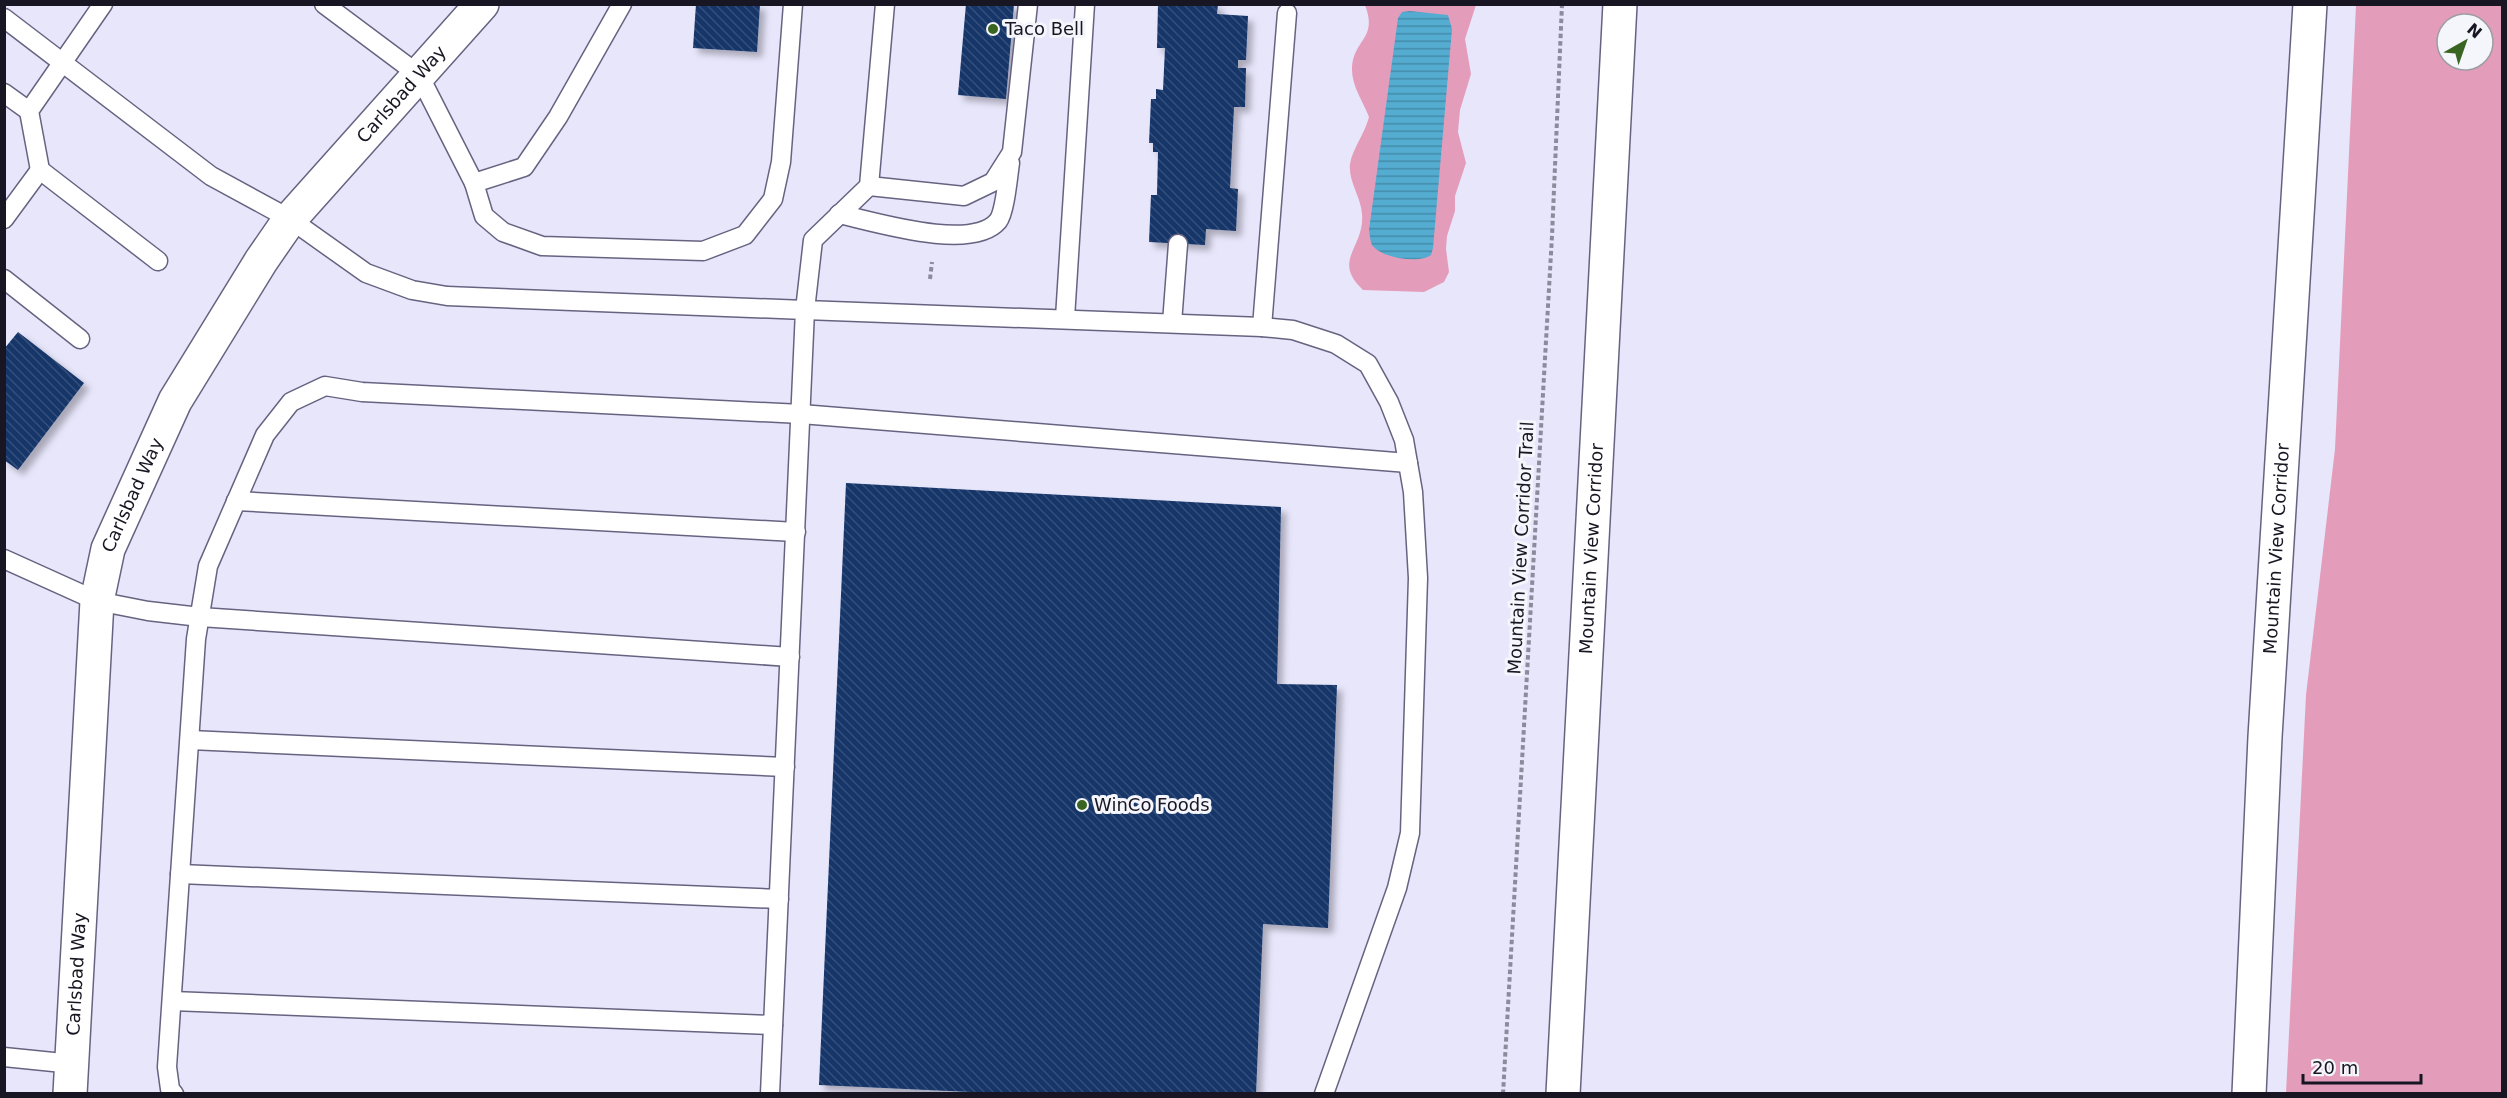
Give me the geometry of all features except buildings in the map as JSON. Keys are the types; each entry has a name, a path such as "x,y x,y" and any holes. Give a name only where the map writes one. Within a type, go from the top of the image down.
{"main road":[{"name":"Carlsbad Way","path":"72,1078 97,601 108,549 175,401 290,219 482,4"},
{"name":"Mountain View Corridor","path":"1563,1094 1620,4"},
{"name":"Mountain View Corridor","path":"2249,1094 2265,737 2310,4"}],"lane":[{"path":"29,111 103,4"},
{"path":"324,4 419,75 474,183 484,216 503,232 542,246 703,251 745,235 773,199 781,162 793,4"},
{"path":"474,183 524,167 558,117 622,4"},
{"path":"770,1094 806,310 813,240 869,186 885,4"},
{"path":"839,214 949,237 987,232 1000,219 1012,152 1028,4"},
{"path":"1065,318 1085,4"},
{"path":"1262,327 1287,13"},
{"path":"4,18 211,176 290,219 366,273 412,290 447,296 1262,327 1293,330 1336,344 1368,363 1389,402 1404,440 1413,492 1418,578 1410,834 1397,888 1324,1094"},
{"path":"4,93 29,111 40,170 158,261"},
{"path":"869,186 964,196 993,182 1012,152"},
{"path":"4,219 40,170"},
{"path":"1172,323 1178,244"},
{"path":"4,279 80,339"},
{"path":"174,1094 170,1089 167,1067 196,639 208,566 265,435 291,402 325,386 362,392 801,414 1408,463"},
{"path":"236,501 796,532"},
{"path":"4,559 97,601 148,611 200,617 790,657"},
{"path":"190,740 785,767"},
{"path":"180,874 779,899"},
{"path":"172,1001 773,1025"},
{"path":"4,1057 72,1078"}],"path":[{"name":"Mountain View Corridor Trail","path":"1503,1094 1552,236 1562,4"}],"shaded area":[{"path":"1365,5 1476,5 1465,39 1471,74 1460,110 1458,132 1466,163 1455,196 1455,211 1447,236 1449,272 1444,282 1424,292 1363,290 1354,280 1350,270 1349,262 1362,226 1362,214 1351,177 1350,164 1369,117 1355,87 1352,74 1354,58 1369,25"},
{"path":"2356,5 2502,5 2502,1093 2286,1093 2306,695 2335,449"}],"water":[{"path":"1402,12 1448,15 1452,29 1433,248 1431,255 1418,259 1400,258 1377,250 1371,243 1369,230 1398,18"}],"place":[{"name":"Taco Bell","path":"993,29"},
{"name":"WinCo Foods","path":"1082,805"}]}
